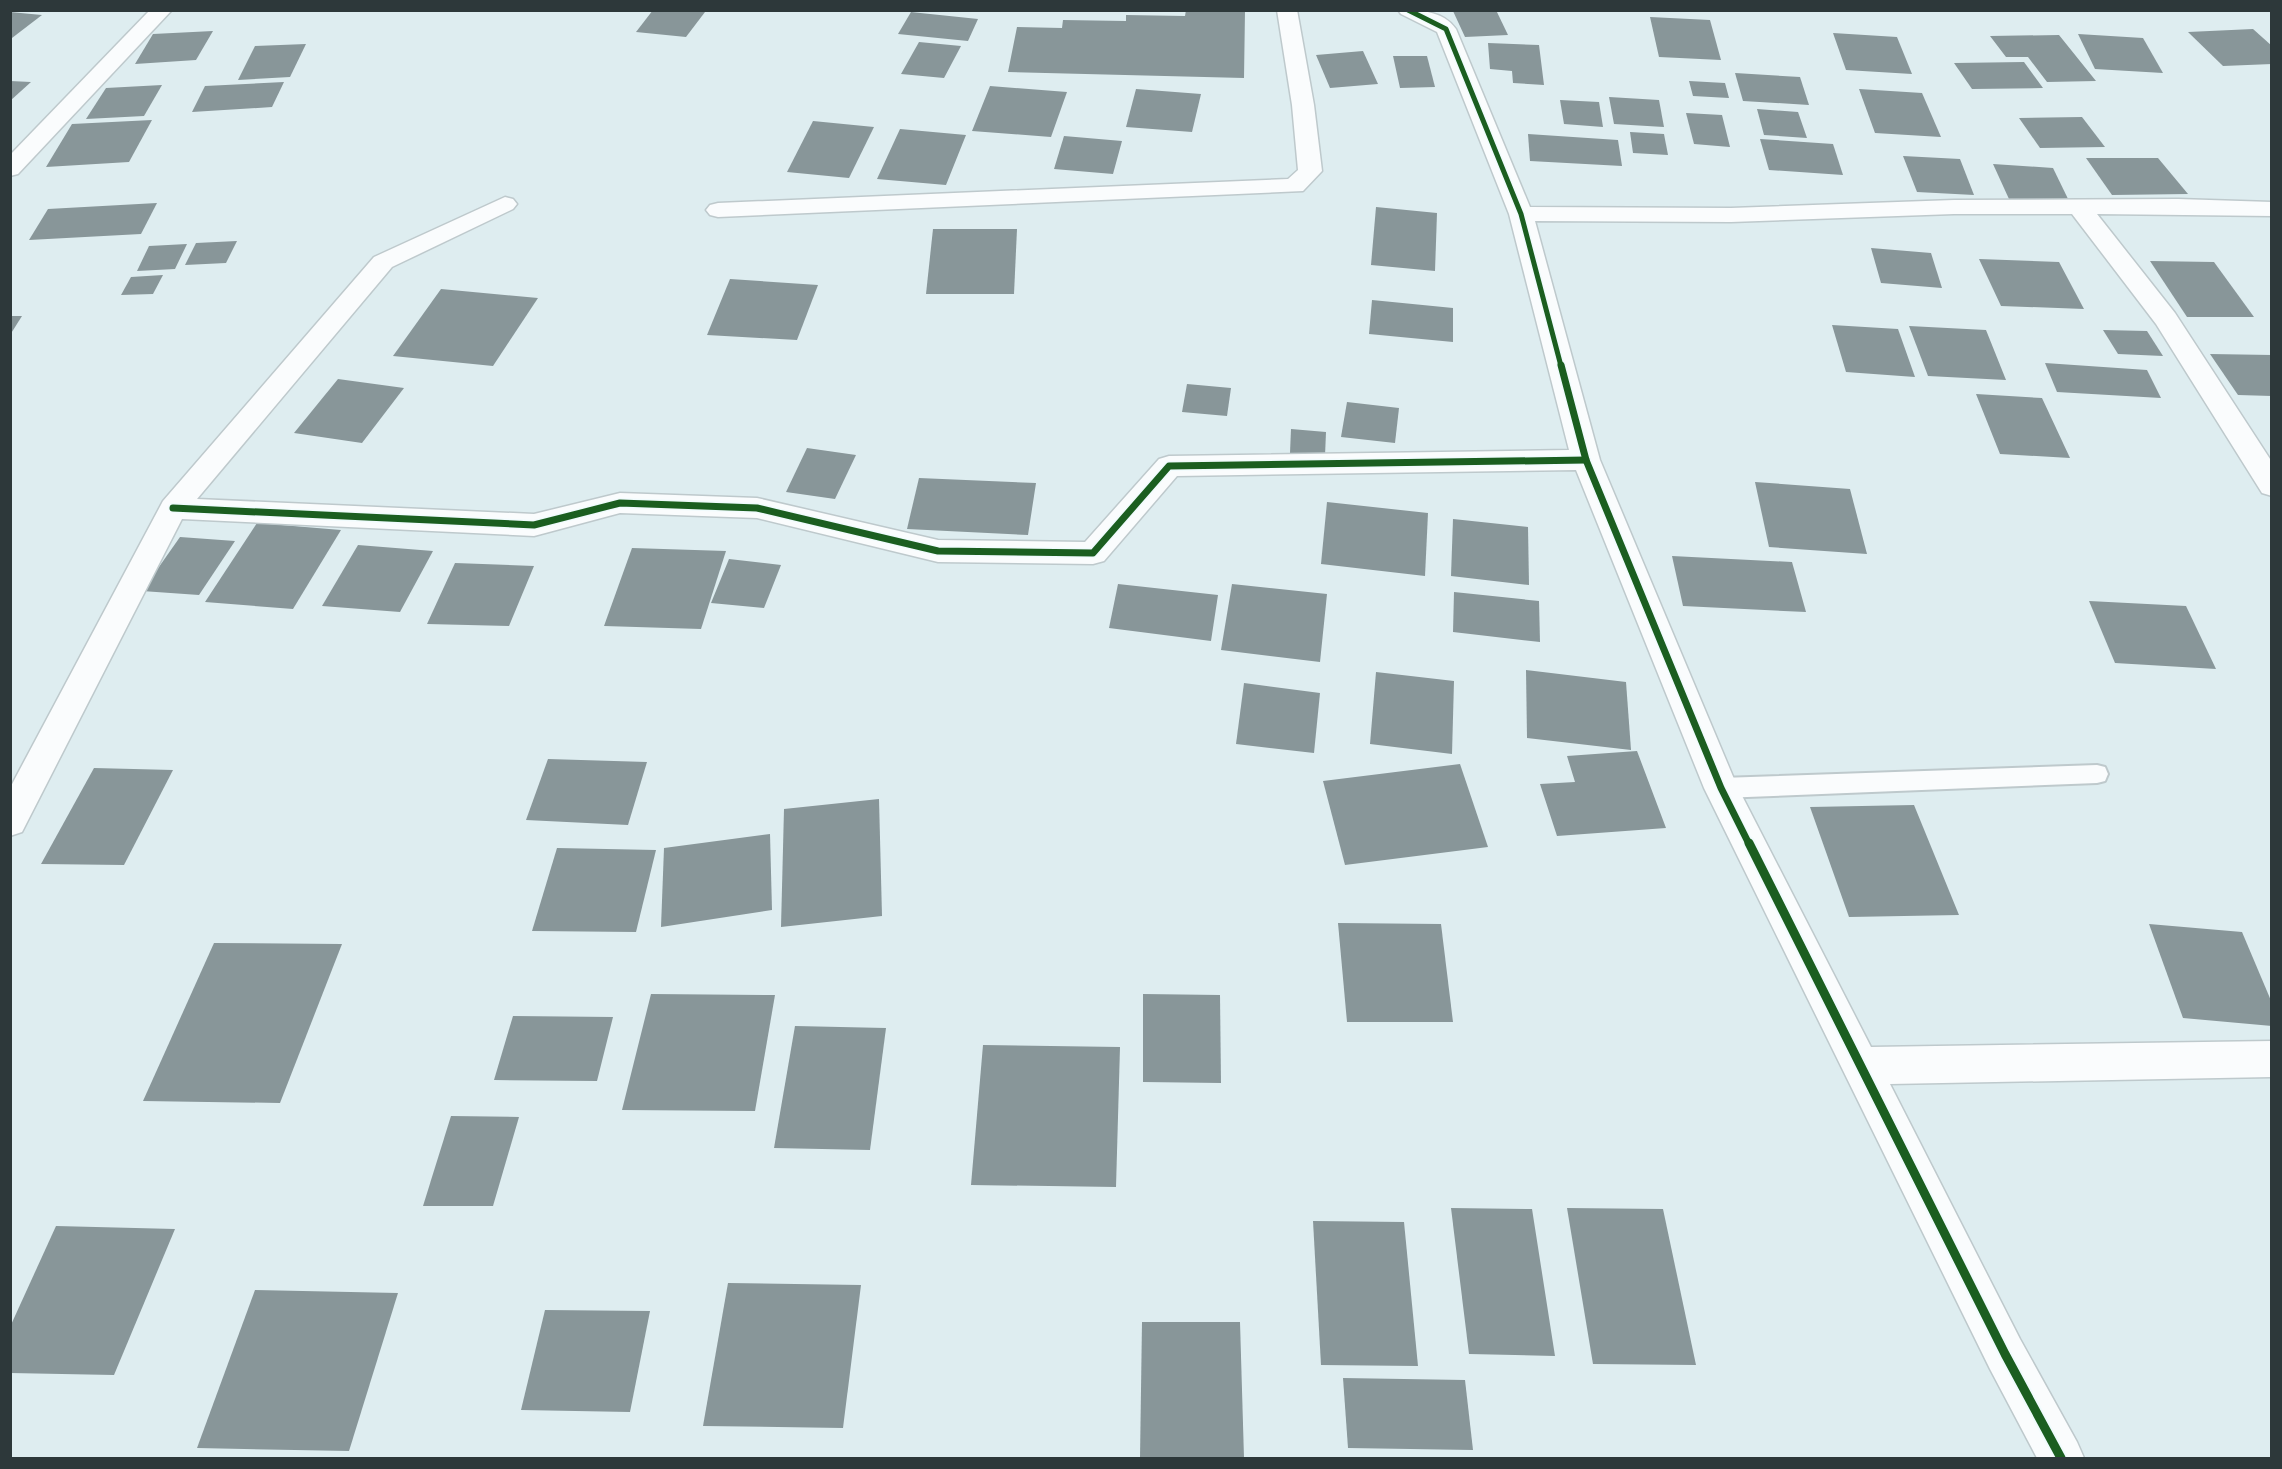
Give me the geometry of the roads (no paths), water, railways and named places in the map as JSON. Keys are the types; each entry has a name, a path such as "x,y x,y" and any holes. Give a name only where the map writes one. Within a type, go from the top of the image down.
{"street":[{"path":"10,169 162,10"},
{"path":"718,210 1295,186 1310,171 1303,105 1287,10"},
{"path":"1408,10 1446,29 1521,214 1586,460 1721,788 2005,1354 2061,1458"},
{"path":"10,822 174,508 383,262 505,204"},
{"path":"1521,214 1731,215 1954,207 2178,206 2271,209"},
{"path":"2079,207 2166,319 2271,486"},
{"path":"174,508 534,525 620,503 757,508 938,551 1093,553 1168,466 1586,460"},
{"path":"1860,1066 2271,1059"}],"lane":[{"path":"1721,788 2097,774"}]}
